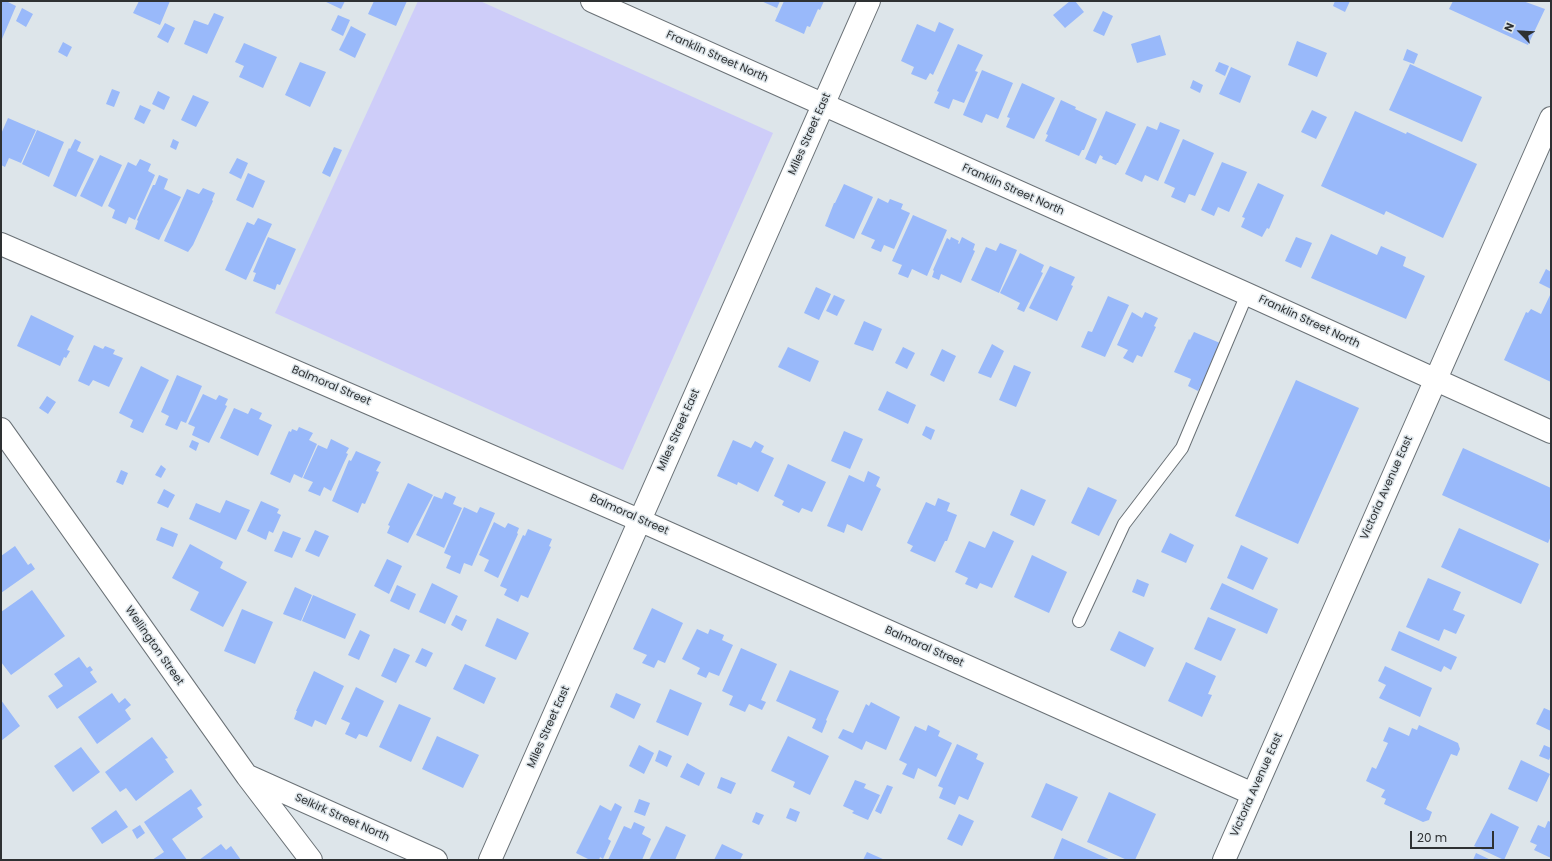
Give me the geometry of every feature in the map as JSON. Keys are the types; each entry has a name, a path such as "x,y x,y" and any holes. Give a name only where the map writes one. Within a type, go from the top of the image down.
{"street":[{"name":"Franklin Street North","path":"592,1 1247,294 1551,432"},
{"name":"Miles Street East","path":"490,860 869,1"},
{"name":"Victoria Avenue East","path":"1224,860 1434,379 1551,118"},
{"name":"Balmoral Street","path":"1,244 639,520 1253,794"},
{"name":"Wellington Street","path":"1,429 247,776 311,860"},
{"name":"Selkirk Street North","path":"247,776 436,860"}],"lane":[{"path":"1079,621 1124,524 1182,448 1247,294"}],"shaded area":[{"path":"418,1 480,1 773,133 623,470 275,313"}],"building":[{"path":"1,1 6,1 16,6 2,39 1,38"},
{"path":"139,1 170,1 160,25 133,13"},
{"path":"324,1 345,1 341,9"},
{"path":"374,1 407,1 396,26 368,14"},
{"path":"761,1 780,1 777,8"},
{"path":"784,1 824,1 820,10 818,9 810,27 807,26 804,34 775,21"},
{"path":"1070,1 1075,1 1084,12 1065,28 1053,15"},
{"path":"1335,1 1350,1 1345,12 1333,6"},
{"path":"1453,1 1523,1 1545,9 1528,45 1449,9"},
{"path":"22,8 33,14 26,27 16,21"},
{"path":"1103,11 1113,16 1104,36 1093,31"},
{"path":"214,13 224,17 207,54 184,44 194,20 208,25"},
{"path":"338,15 350,20 343,36 331,30"},
{"path":"939,22 954,29 933,75 930,73 926,80 911,74 914,67 901,61 917,24 935,32"},
{"path":"165,23 175,28 168,43 157,37"},
{"path":"351,26 366,34 355,58 339,50"},
{"path":"1160,35 1166,55 1137,63 1131,44"},
{"path":"1297,41 1327,53 1317,77 1288,65"},
{"path":"63,42 72,47 67,57 58,52"},
{"path":"244,43 277,57 263,88 239,77 244,66 235,62"},
{"path":"958,44 983,55 975,71 978,72 964,103 953,99 949,109 934,103 939,92 937,91"},
{"path":"1407,49 1418,54 1414,64 1403,60"},
{"path":"300,62 326,72 310,107 285,95"},
{"path":"1219,62 1229,66 1225,76 1215,71"},
{"path":"1410,64 1482,97 1462,142 1389,110"},
{"path":"1231,67 1251,76 1240,103 1219,94"},
{"path":"982,70 1013,83 998,119 986,114 982,123 963,115"},
{"path":"1193,80 1203,85 1200,93 1190,88"},
{"path":"1022,83 1055,98 1034,139 1006,127 1010,118 1007,117"},
{"path":"112,89 120,92 114,107 106,104"},
{"path":"158,91 170,97 164,110 152,104"},
{"path":"193,95 209,102 196,127 181,120"},
{"path":"1061,100 1076,107 1075,109 1097,119 1084,150 1082,150 1079,156 1045,141 1048,135 1046,134"},
{"path":"140,105 151,110 144,124 134,119"},
{"path":"1312,110 1327,117 1316,139 1301,132"},
{"path":"1106,111 1136,124 1116,165 1102,159 1103,157 1100,155 1096,164 1085,159"},
{"path":"1355,111 1406,134 1407,132 1477,164 1443,238 1386,211 1384,215 1321,186"},
{"path":"8,118 36,130 21,163 9,158 5,167 1,165 1,134"},
{"path":"1160,122 1180,130 1158,181 1145,175 1142,182 1125,174 1147,126 1157,130"},
{"path":"37,130 64,142 49,177 22,164"},
{"path":"75,139 81,142 77,151 94,159 76,197 53,186 69,148 70,149"},
{"path":"173,139 179,142 176,150 170,147"},
{"path":"1183,139 1214,153 1195,196 1189,194 1185,203 1171,197 1175,188 1164,183"},
{"path":"334,147 342,150 330,177 322,173"},
{"path":"100,155 122,165 102,207 80,196"},
{"path":"237,158 248,163 241,179 229,173"},
{"path":"140,159 151,164 148,171 155,175 135,220 129,217 126,224 112,218 115,210 108,206 128,162 136,166"},
{"path":"1222,162 1247,172 1229,212 1218,207 1214,216 1201,210"},
{"path":"248,173 265,181 253,208 236,200"},
{"path":"159,175 168,179 164,189 181,197 159,240 135,229 137,220"},
{"path":"1258,183 1284,195 1269,229 1267,228 1262,237 1241,227 1245,218 1242,217"},
{"path":"844,184 873,197 854,239 825,226 834,203"},
{"path":"203,188 215,193 212,200 213,201 193,245 188,252 164,241 187,189 199,194"},
{"path":"878,198 888,203 890,199 903,204 901,209 910,213 894,249 884,245 881,252 871,248 875,240 861,234"},
{"path":"913,215 947,230 927,276 912,269 908,278 898,274 902,265 892,261"},
{"path":"258,218 272,224 246,280 225,270 247,222 254,225"},
{"path":"1331,234 1377,255 1381,246 1406,257 1403,266 1425,276 1406,319 1311,278"},
{"path":"268,237 296,249 280,285 277,284 275,290 253,281 256,273 253,272"},
{"path":"951,237 959,241 959,244 962,237 975,244 973,250 975,251 961,283 941,274 939,280 932,277 933,270 947,238 950,240"},
{"path":"1296,237 1312,243 1301,268 1285,261"},
{"path":"1000,243 1017,250 999,293 971,280 986,247 996,251"},
{"path":"1020,253 1044,265 1041,272 1043,273 1024,312 1017,309 1020,303 1000,293"},
{"path":"1050,266 1075,277 1071,285 1073,286 1057,321 1029,308"},
{"path":"1546,269 1551,272 1551,289 1539,283"},
{"path":"816,287 831,294 819,320 804,313"},
{"path":"1551,293 1551,382 1504,360 1526,312 1528,313 1531,309 1541,314"},
{"path":"834,295 845,300 837,316 826,311"},
{"path":"1108,296 1129,305 1105,357 1081,347 1088,331 1092,332"},
{"path":"1132,312 1142,318 1145,312 1158,318 1154,326 1156,327 1142,357 1137,355 1133,363 1123,358 1128,350 1117,345"},
{"path":"31,315 74,336 67,350 70,351 66,358 64,357 60,366 17,346"},
{"path":"864,321 882,329 873,351 854,344"},
{"path":"1194,332 1220,343 1203,385 1201,385 1198,391 1188,386 1191,379 1174,372 1189,339 1190,340"},
{"path":"992,344 1004,351 991,378 978,373"},
{"path":"94,345 103,349 105,346 115,350 113,354 123,358 109,387 93,380 89,386 78,381"},
{"path":"788,347 819,361 810,382 778,367"},
{"path":"903,347 915,353 907,369 895,363"},
{"path":"942,349 956,356 944,382 930,375"},
{"path":"1014,365 1031,372 1016,407 999,400"},
{"path":"141,366 169,380 143,433 130,427 133,420 119,413"},
{"path":"177,375 202,386 186,423 181,421 177,430 165,425 169,416 161,412"},
{"path":"1296,380 1359,408 1298,544 1235,516"},
{"path":"887,391 916,405 908,424 878,410"},
{"path":"203,394 216,400 219,395 228,399 225,405 227,406 209,443 192,435 195,427 188,424"},
{"path":"47,396 56,402 48,414 39,408"},
{"path":"234,408 248,414 251,408 262,413 259,419 272,425 258,456 220,438"},
{"path":"926,426 935,430 931,440 922,435"},
{"path":"299,427 313,433 309,440 317,444 302,478 294,474 290,483 270,474 289,431 291,432 292,429 297,431"},
{"path":"844,431 863,439 850,469 831,461"},
{"path":"331,439 349,448 346,453 348,454 331,491 324,487 320,496 308,491 313,482 303,478 318,445 327,449"},
{"path":"192,440 199,443 196,451 189,447"},
{"path":"733,440 751,448 755,441 764,446 761,452 774,458 758,492 738,482 737,485 717,476"},
{"path":"1463,448 1551,488 1551,536 1548,543 1442,495"},
{"path":"356,451 381,462 376,471 379,472 365,504 362,503 358,513 332,501 349,460 351,461"},
{"path":"788,464 826,482 812,512 802,508 799,513 782,505 784,501 774,496"},
{"path":"161,465 166,469 161,478 155,475"},
{"path":"121,470 128,473 123,485 116,482"},
{"path":"868,471 880,477 876,486 881,489 862,531 847,524 844,533 827,526 849,475 864,482"},
{"path":"408,483 433,495 408,543 387,533 390,526 388,525"},
{"path":"1088,487 1117,500 1099,536 1071,523"},
{"path":"164,489 175,495 168,508 157,503"},
{"path":"1021,489 1046,500 1034,526 1010,515"},
{"path":"445,492 456,497 453,504 462,508 444,548 416,535 434,496 442,499"},
{"path":"938,498 950,503 947,511 957,515 947,541 945,541 935,562 910,551 913,546 907,543 926,502 935,506"},
{"path":"226,500 250,510 236,540 189,519 196,503 220,513"},
{"path":"261,501 279,509 277,513 281,515 273,533 269,531 266,540 247,531"},
{"path":"464,507 477,513 480,507 495,513 472,566 464,563 460,574 446,568 451,556 444,553"},
{"path":"494,522 505,528 508,523 519,528 518,534 498,578 484,571 489,560 479,555"},
{"path":"161,527 178,534 173,547 156,540"},
{"path":"1459,528 1539,564 1521,604 1441,567"},
{"path":"528,529 552,539 549,546 551,547 528,598 521,595 518,602 504,595 507,589 500,586 523,535 525,536"},
{"path":"315,530 329,536 319,557 305,551"},
{"path":"283,531 301,538 292,558 274,551"},
{"path":"993,531 1014,541 992,588 980,583 977,589 965,584 968,578 955,572 969,541 985,548"},
{"path":"1170,533 1194,545 1186,563 1161,552"},
{"path":"190,544 223,562 220,568 247,582 223,627 190,610 199,592 172,578"},
{"path":"1241,545 1268,558 1253,590 1227,578"},
{"path":"15,546 28,565 31,563 35,569 1,593 1,556"},
{"path":"1032,555 1067,572 1049,613 1014,597"},
{"path":"387,559 402,566 389,594 374,586"},
{"path":"1428,578 1461,592 1453,610 1465,615 1456,634 1444,629 1439,641 1406,627"},
{"path":"1137,579 1149,584 1144,597 1132,592"},
{"path":"432,583 458,596 445,624 419,612"},
{"path":"1222,583 1278,609 1267,634 1210,609"},
{"path":"397,585 416,594 409,610 390,601"},
{"path":"295,587 312,595 301,621 283,614"},
{"path":"32,590 65,636 11,675 1,662 1,612"},
{"path":"313,595 356,614 345,639 302,621"},
{"path":"652,608 683,623 665,663 658,660 654,668 642,663 647,655 633,649"},
{"path":"242,609 273,622 255,664 224,651"},
{"path":"456,615 467,620 462,631 451,625"},
{"path":"1208,617 1236,629 1221,661 1194,649"},
{"path":"497,618 529,633 516,660 485,646"},
{"path":"697,629 708,634 710,629 724,635 722,640 733,645 719,676 709,672 706,678 697,674 700,668 682,659"},
{"path":"360,630 370,635 359,660 348,655"},
{"path":"1119,631 1154,648 1145,667 1110,650"},
{"path":"1399,631 1457,657 1451,670 1444,666 1441,672 1391,650"},
{"path":"394,648 410,655 396,683 381,676"},
{"path":"422,648 433,653 426,667 415,662"},
{"path":"741,648 777,664 761,700 766,702 762,710 749,704 745,712 729,705 733,696 722,691"},
{"path":"79,657 87,668 90,666 93,670 90,672 97,682 57,709 48,696 63,686 54,674"},
{"path":"1186,662 1216,676 1208,694 1212,695 1202,717 1168,701"},
{"path":"465,664 496,678 484,704 453,689"},
{"path":"1385,666 1432,688 1420,717 1379,698 1386,685 1378,681"},
{"path":"790,670 839,691 822,733 812,728 816,719 776,701"},
{"path":"314,671 344,686 326,725 315,720 312,727 294,719 296,711"},
{"path":"356,687 384,701 367,737 359,734 356,739 345,734 350,723 341,719"},
{"path":"670,689 702,703 688,736 656,722"},
{"path":"112,693 119,703 125,698 131,705 125,710 131,719 97,744 78,717"},
{"path":"616,693 641,704 634,719 610,707"},
{"path":"1,700 20,726 1,741"},
{"path":"871,702 900,717 886,750 866,741 862,750 838,738 843,729 853,733 866,704 869,706"},
{"path":"399,704 431,718 411,762 379,747"},
{"path":"1544,708 1551,711 1551,731 1536,724"},
{"path":"928,725 940,731 938,736 952,743 936,777 918,768 914,779 902,774 907,764 899,760 915,726 926,731"},
{"path":"1419,725 1458,743 1460,749 1457,756 1451,754 1426,809 1432,812 1429,820 1423,822 1384,804 1386,799 1381,797 1385,790 1366,781 1372,767 1376,769 1388,743 1383,741 1389,727 1409,736 1412,728 1417,730"},
{"path":"437,736 479,755 463,788 422,769"},
{"path":"788,736 829,756 810,795 793,787 795,782 771,771"},
{"path":"152,737 168,758 165,759 174,772 136,801 126,788 120,792 105,772"},
{"path":"957,744 978,754 976,759 984,763 968,800 959,796 955,805 939,798 943,788 938,786"},
{"path":"639,745 654,753 644,774 629,766"},
{"path":"1544,745 1551,748 1549,760 1539,756"},
{"path":"81,747 100,772 73,792 54,766"},
{"path":"659,750 672,756 667,767 655,761"},
{"path":"1521,760 1550,774 1537,802 1508,789"},
{"path":"687,763 705,773 699,786 680,777"},
{"path":"721,777 736,783 731,794 717,788"},
{"path":"855,780 866,784 864,788 880,795 868,820 852,813 854,811 843,806"},
{"path":"1046,783 1078,797 1062,831 1031,817"},
{"path":"887,785 893,787 881,814 875,811"},
{"path":"191,789 202,805 197,808 203,817 172,839 187,860 152,860 164,852 144,822"},
{"path":"1109,792 1156,814 1135,860 1127,860 1087,842"},
{"path":"639,799 650,803 645,816 634,812"},
{"path":"615,803 622,807 608,839 611,841 603,859 600,857 599,860 590,860 576,853 600,805 611,811"},
{"path":"790,808 800,812 796,822 786,818"},
{"path":"116,810 128,827 102,844 91,828"},
{"path":"756,812 764,815 759,825 752,822"},
{"path":"1491,813 1519,827 1504,860 1474,846"},
{"path":"959,814 974,821 962,846 947,839"},
{"path":"1548,821 1551,822 1551,858 1534,850 1537,845 1530,842 1538,825 1545,828"},
{"path":"634,822 645,827 642,834 651,839 642,860 608,860 624,826 631,829"},
{"path":"140,825 145,833 137,839 132,830"},
{"path":"666,826 686,835 675,860 649,860"},
{"path":"1062,838 1111,860 1053,860"},
{"path":"221,844 226,850 231,846 241,860 199,860"},
{"path":"722,844 743,854 740,860 714,860"},
{"path":"867,852 885,860 863,860"},
{"path":"1476,853 1491,860 1473,860"}]}
